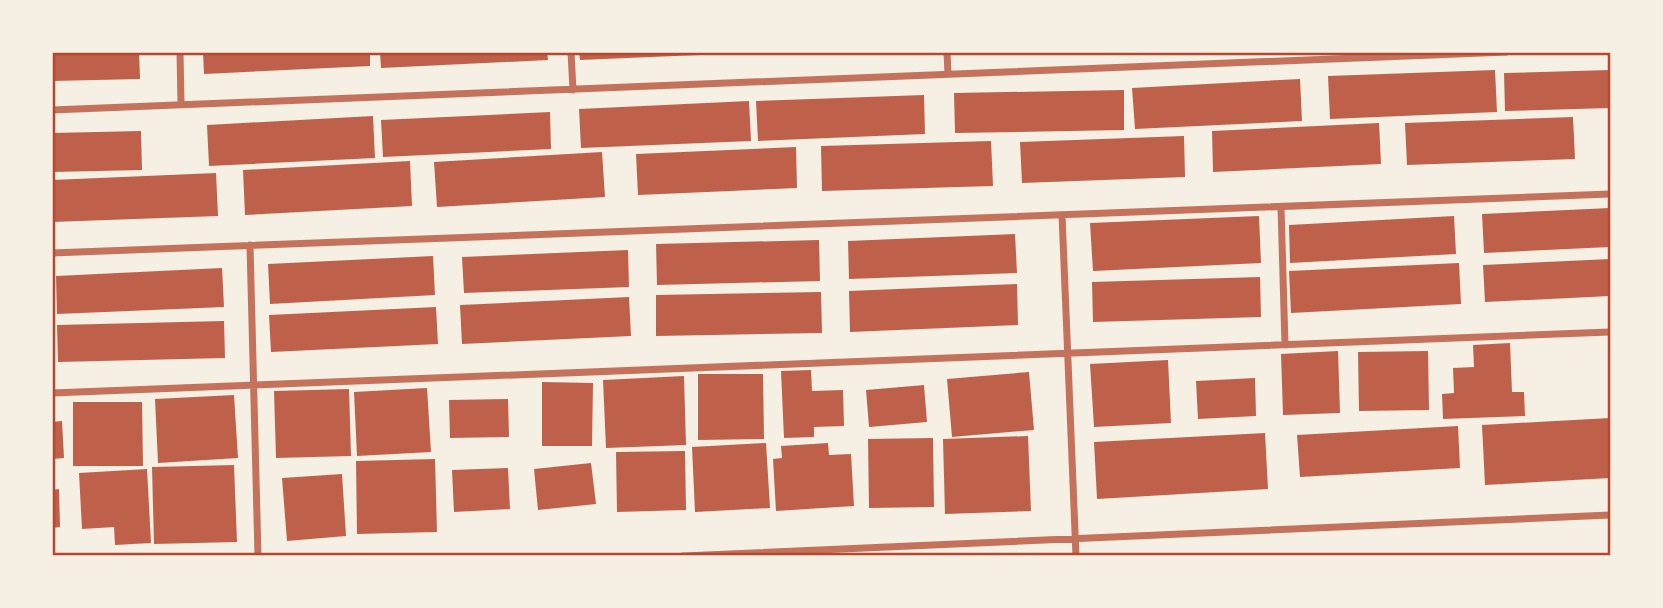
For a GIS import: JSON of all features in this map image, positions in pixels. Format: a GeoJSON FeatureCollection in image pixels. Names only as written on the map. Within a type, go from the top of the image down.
{"type":"FeatureCollection","features":[{"type":"Feature","properties":{"kind":"street"},"geometry":{"type":"LineString","coordinates":[[180,52],[181,103]]}},
{"type":"Feature","properties":{"kind":"street"},"geometry":{"type":"LineString","coordinates":[[571,52],[573,90]]}},
{"type":"Feature","properties":{"kind":"street"},"geometry":{"type":"LineString","coordinates":[[947,52],[948,74]]}},
{"type":"Feature","properties":{"kind":"street"},"geometry":{"type":"LineString","coordinates":[[52,110],[573,90],[1321,56],[1507,52]]}},
{"type":"Feature","properties":{"kind":"street"},"geometry":{"type":"LineString","coordinates":[[52,253],[1611,194]]}},
{"type":"Feature","properties":{"kind":"street"},"geometry":{"type":"LineString","coordinates":[[1281,207],[1285,345]]}},
{"type":"Feature","properties":{"kind":"street"},"geometry":{"type":"LineString","coordinates":[[1062,215],[1076,555]]}},
{"type":"Feature","properties":{"kind":"street"},"geometry":{"type":"LineString","coordinates":[[250,245],[258,555]]}},
{"type":"Feature","properties":{"kind":"street"},"geometry":{"type":"LineString","coordinates":[[52,393],[1611,332]]}},
{"type":"Feature","properties":{"kind":"street"},"geometry":{"type":"LineString","coordinates":[[683,555],[1611,515]]}},
{"type":"Feature","properties":{"kind":"building"},"geometry":{"type":"Polygon","coordinates":[[[52,52],[139,52],[140,79],[52,81],[52,52]]]}},
{"type":"Feature","properties":{"kind":"building"},"geometry":{"type":"Polygon","coordinates":[[[203,52],[370,52],[370,66],[204,74],[203,52]]]}},
{"type":"Feature","properties":{"kind":"building"},"geometry":{"type":"Polygon","coordinates":[[[380,52],[547,52],[548,60],[381,68],[380,52]]]}},
{"type":"Feature","properties":{"kind":"building"},"geometry":{"type":"Polygon","coordinates":[[[579,52],[699,52],[699,55],[580,60],[579,52]]]}},
{"type":"Feature","properties":{"kind":"building"},"geometry":{"type":"Polygon","coordinates":[[[1495,70],[1497,112],[1330,119],[1328,76],[1495,70]]]}},
{"type":"Feature","properties":{"kind":"building"},"geometry":{"type":"Polygon","coordinates":[[[1610,70],[1610,108],[1505,111],[1504,73],[1610,70]]]}},
{"type":"Feature","properties":{"kind":"building"},"geometry":{"type":"Polygon","coordinates":[[[1300,79],[1302,121],[1135,129],[1132,88],[1300,79]]]}},
{"type":"Feature","properties":{"kind":"building"},"geometry":{"type":"Polygon","coordinates":[[[1124,90],[1124,130],[955,133],[954,93],[1124,90]]]}},
{"type":"Feature","properties":{"kind":"building"},"geometry":{"type":"Polygon","coordinates":[[[924,95],[925,134],[758,141],[756,101],[924,95]]]}},
{"type":"Feature","properties":{"kind":"building"},"geometry":{"type":"Polygon","coordinates":[[[749,101],[751,141],[581,148],[579,109],[749,101]]]}},
{"type":"Feature","properties":{"kind":"building"},"geometry":{"type":"Polygon","coordinates":[[[550,112],[551,149],[383,157],[381,120],[550,112]]]}},
{"type":"Feature","properties":{"kind":"building"},"geometry":{"type":"Polygon","coordinates":[[[373,116],[375,158],[209,166],[207,125],[373,116]]]}},
{"type":"Feature","properties":{"kind":"building"},"geometry":{"type":"Polygon","coordinates":[[[1573,117],[1575,159],[1407,165],[1405,123],[1573,117]]]}},
{"type":"Feature","properties":{"kind":"building"},"geometry":{"type":"Polygon","coordinates":[[[1379,123],[1381,164],[1213,172],[1212,131],[1379,123]]]}},
{"type":"Feature","properties":{"kind":"building"},"geometry":{"type":"Polygon","coordinates":[[[141,131],[142,170],[52,172],[52,133],[141,131]]]}},
{"type":"Feature","properties":{"kind":"building"},"geometry":{"type":"Polygon","coordinates":[[[1184,136],[1185,177],[1022,183],[1020,142],[1184,136]]]}},
{"type":"Feature","properties":{"kind":"building"},"geometry":{"type":"Polygon","coordinates":[[[991,141],[993,186],[822,191],[821,146],[991,141]]]}},
{"type":"Feature","properties":{"kind":"building"},"geometry":{"type":"Polygon","coordinates":[[[796,147],[797,188],[638,195],[636,154],[796,147]]]}},
{"type":"Feature","properties":{"kind":"building"},"geometry":{"type":"Polygon","coordinates":[[[602,152],[605,197],[437,207],[434,162],[602,152]]]}},
{"type":"Feature","properties":{"kind":"building"},"geometry":{"type":"Polygon","coordinates":[[[410,161],[412,206],[245,215],[243,170],[410,161]]]}},
{"type":"Feature","properties":{"kind":"building"},"geometry":{"type":"Polygon","coordinates":[[[216,173],[218,216],[52,222],[52,180],[216,173]]]}},
{"type":"Feature","properties":{"kind":"building"},"geometry":{"type":"Polygon","coordinates":[[[1610,208],[1610,247],[1484,253],[1482,214],[1610,208]]]}},
{"type":"Feature","properties":{"kind":"building"},"geometry":{"type":"Polygon","coordinates":[[[1259,216],[1261,263],[1093,271],[1090,223],[1259,216]]]}},
{"type":"Feature","properties":{"kind":"building"},"geometry":{"type":"Polygon","coordinates":[[[1454,216],[1456,254],[1290,263],[1289,225],[1454,216]]]}},
{"type":"Feature","properties":{"kind":"building"},"geometry":{"type":"Polygon","coordinates":[[[1015,234],[1017,273],[849,279],[848,241],[1015,234]]]}},
{"type":"Feature","properties":{"kind":"building"},"geometry":{"type":"Polygon","coordinates":[[[819,240],[820,281],[657,285],[656,244],[819,240]]]}},
{"type":"Feature","properties":{"kind":"building"},"geometry":{"type":"Polygon","coordinates":[[[628,250],[629,287],[464,293],[462,257],[628,250]]]}},
{"type":"Feature","properties":{"kind":"building"},"geometry":{"type":"Polygon","coordinates":[[[433,256],[435,295],[270,304],[268,264],[433,256]]]}},
{"type":"Feature","properties":{"kind":"building"},"geometry":{"type":"Polygon","coordinates":[[[1610,259],[1610,296],[1485,302],[1483,265],[1610,259]]]}},
{"type":"Feature","properties":{"kind":"building"},"geometry":{"type":"Polygon","coordinates":[[[1459,263],[1461,304],[1291,313],[1289,271],[1459,263]]]}},
{"type":"Feature","properties":{"kind":"building"},"geometry":{"type":"Polygon","coordinates":[[[222,268],[224,307],[57,314],[56,276],[222,268]]]}},
{"type":"Feature","properties":{"kind":"building"},"geometry":{"type":"Polygon","coordinates":[[[1260,277],[1261,317],[1093,322],[1092,282],[1260,277]]]}},
{"type":"Feature","properties":{"kind":"building"},"geometry":{"type":"Polygon","coordinates":[[[1017,284],[1018,325],[850,332],[849,291],[1017,284]]]}},
{"type":"Feature","properties":{"kind":"building"},"geometry":{"type":"Polygon","coordinates":[[[821,292],[822,333],[656,336],[656,295],[821,292]]]}},
{"type":"Feature","properties":{"kind":"building"},"geometry":{"type":"Polygon","coordinates":[[[629,297],[631,336],[462,344],[460,305],[629,297]]]}},
{"type":"Feature","properties":{"kind":"building"},"geometry":{"type":"Polygon","coordinates":[[[436,307],[438,344],[271,352],[269,315],[436,307]]]}},
{"type":"Feature","properties":{"kind":"building"},"geometry":{"type":"Polygon","coordinates":[[[224,321],[225,358],[58,362],[57,325],[224,321]]]}},
{"type":"Feature","properties":{"kind":"building"},"geometry":{"type":"Polygon","coordinates":[[[1510,343],[1512,392],[1524,392],[1525,416],[1443,419],[1442,394],[1454,393],[1453,368],[1474,367],[1473,345],[1510,343]]]}},
{"type":"Feature","properties":{"kind":"building"},"geometry":{"type":"Polygon","coordinates":[[[1338,351],[1340,413],[1283,415],[1281,354],[1338,351]]]}},
{"type":"Feature","properties":{"kind":"building"},"geometry":{"type":"Polygon","coordinates":[[[1428,351],[1429,410],[1359,411],[1358,352],[1428,351]]]}},
{"type":"Feature","properties":{"kind":"building"},"geometry":{"type":"Polygon","coordinates":[[[1168,360],[1171,423],[1094,427],[1090,364],[1168,360]]]}},
{"type":"Feature","properties":{"kind":"building"},"geometry":{"type":"Polygon","coordinates":[[[811,370],[812,391],[843,390],[844,426],[814,427],[814,437],[784,438],[781,371],[811,370]]]}},
{"type":"Feature","properties":{"kind":"building"},"geometry":{"type":"Polygon","coordinates":[[[1029,372],[1034,430],[952,437],[947,379],[1029,372]]]}},
{"type":"Feature","properties":{"kind":"building"},"geometry":{"type":"Polygon","coordinates":[[[698,374],[763,374],[764,439],[698,440],[698,374]]]}},
{"type":"Feature","properties":{"kind":"building"},"geometry":{"type":"Polygon","coordinates":[[[684,376],[686,445],[606,448],[603,380],[684,376]]]}},
{"type":"Feature","properties":{"kind":"building"},"geometry":{"type":"Polygon","coordinates":[[[1255,378],[1256,416],[1198,419],[1196,381],[1255,378]]]}},
{"type":"Feature","properties":{"kind":"building"},"geometry":{"type":"Polygon","coordinates":[[[542,382],[593,383],[592,446],[542,446],[542,382]]]}},
{"type":"Feature","properties":{"kind":"building"},"geometry":{"type":"Polygon","coordinates":[[[924,385],[927,422],[869,427],[866,390],[924,385]]]}},
{"type":"Feature","properties":{"kind":"building"},"geometry":{"type":"Polygon","coordinates":[[[427,388],[431,452],[357,456],[354,392],[427,388]]]}},
{"type":"Feature","properties":{"kind":"building"},"geometry":{"type":"Polygon","coordinates":[[[349,389],[351,456],[276,458],[274,391],[349,389]]]}},
{"type":"Feature","properties":{"kind":"building"},"geometry":{"type":"Polygon","coordinates":[[[234,395],[238,458],[158,463],[155,399],[234,395]]]}},
{"type":"Feature","properties":{"kind":"building"},"geometry":{"type":"Polygon","coordinates":[[[508,399],[509,437],[450,438],[449,400],[508,399]]]}},
{"type":"Feature","properties":{"kind":"building"},"geometry":{"type":"Polygon","coordinates":[[[73,402],[142,402],[143,466],[73,466],[73,402]]]}},
{"type":"Feature","properties":{"kind":"building"},"geometry":{"type":"Polygon","coordinates":[[[1610,418],[1610,478],[1485,485],[1482,425],[1610,418]]]}},
{"type":"Feature","properties":{"kind":"building"},"geometry":{"type":"Polygon","coordinates":[[[62,421],[64,458],[52,459],[52,422],[62,421]]]}},
{"type":"Feature","properties":{"kind":"building"},"geometry":{"type":"Polygon","coordinates":[[[1458,426],[1460,468],[1300,477],[1297,435],[1458,426]]]}},
{"type":"Feature","properties":{"kind":"building"},"geometry":{"type":"Polygon","coordinates":[[[1265,433],[1268,489],[1097,499],[1094,442],[1265,433]]]}},
{"type":"Feature","properties":{"kind":"building"},"geometry":{"type":"Polygon","coordinates":[[[1028,436],[1031,511],[945,514],[943,439],[1028,436]]]}},
{"type":"Feature","properties":{"kind":"building"},"geometry":{"type":"Polygon","coordinates":[[[933,438],[934,507],[869,508],[868,439],[933,438]]]}},
{"type":"Feature","properties":{"kind":"building"},"geometry":{"type":"Polygon","coordinates":[[[766,443],[770,508],[695,512],[692,447],[766,443]]]}},
{"type":"Feature","properties":{"kind":"building"},"geometry":{"type":"Polygon","coordinates":[[[828,443],[829,455],[851,454],[854,506],[776,511],[773,459],[782,458],[781,446],[828,443]]]}},
{"type":"Feature","properties":{"kind":"building"},"geometry":{"type":"Polygon","coordinates":[[[685,451],[686,510],[617,512],[616,452],[685,451]]]}},
{"type":"Feature","properties":{"kind":"building"},"geometry":{"type":"Polygon","coordinates":[[[435,459],[437,532],[357,534],[356,461],[435,459]]]}},
{"type":"Feature","properties":{"kind":"building"},"geometry":{"type":"Polygon","coordinates":[[[591,463],[596,504],[538,510],[534,469],[591,463]]]}},
{"type":"Feature","properties":{"kind":"building"},"geometry":{"type":"Polygon","coordinates":[[[234,465],[237,542],[154,544],[152,467],[234,465]]]}},
{"type":"Feature","properties":{"kind":"building"},"geometry":{"type":"Polygon","coordinates":[[[508,468],[510,509],[454,512],[452,470],[508,468]]]}},
{"type":"Feature","properties":{"kind":"building"},"geometry":{"type":"Polygon","coordinates":[[[147,469],[151,543],[115,545],[114,527],[82,529],[79,473],[147,469]]]}},
{"type":"Feature","properties":{"kind":"building"},"geometry":{"type":"Polygon","coordinates":[[[342,474],[346,536],[287,541],[282,478],[342,474]]]}},
{"type":"Feature","properties":{"kind":"building"},"geometry":{"type":"Polygon","coordinates":[[[59,489],[60,527],[52,528],[52,490],[59,489]]]}}]}
